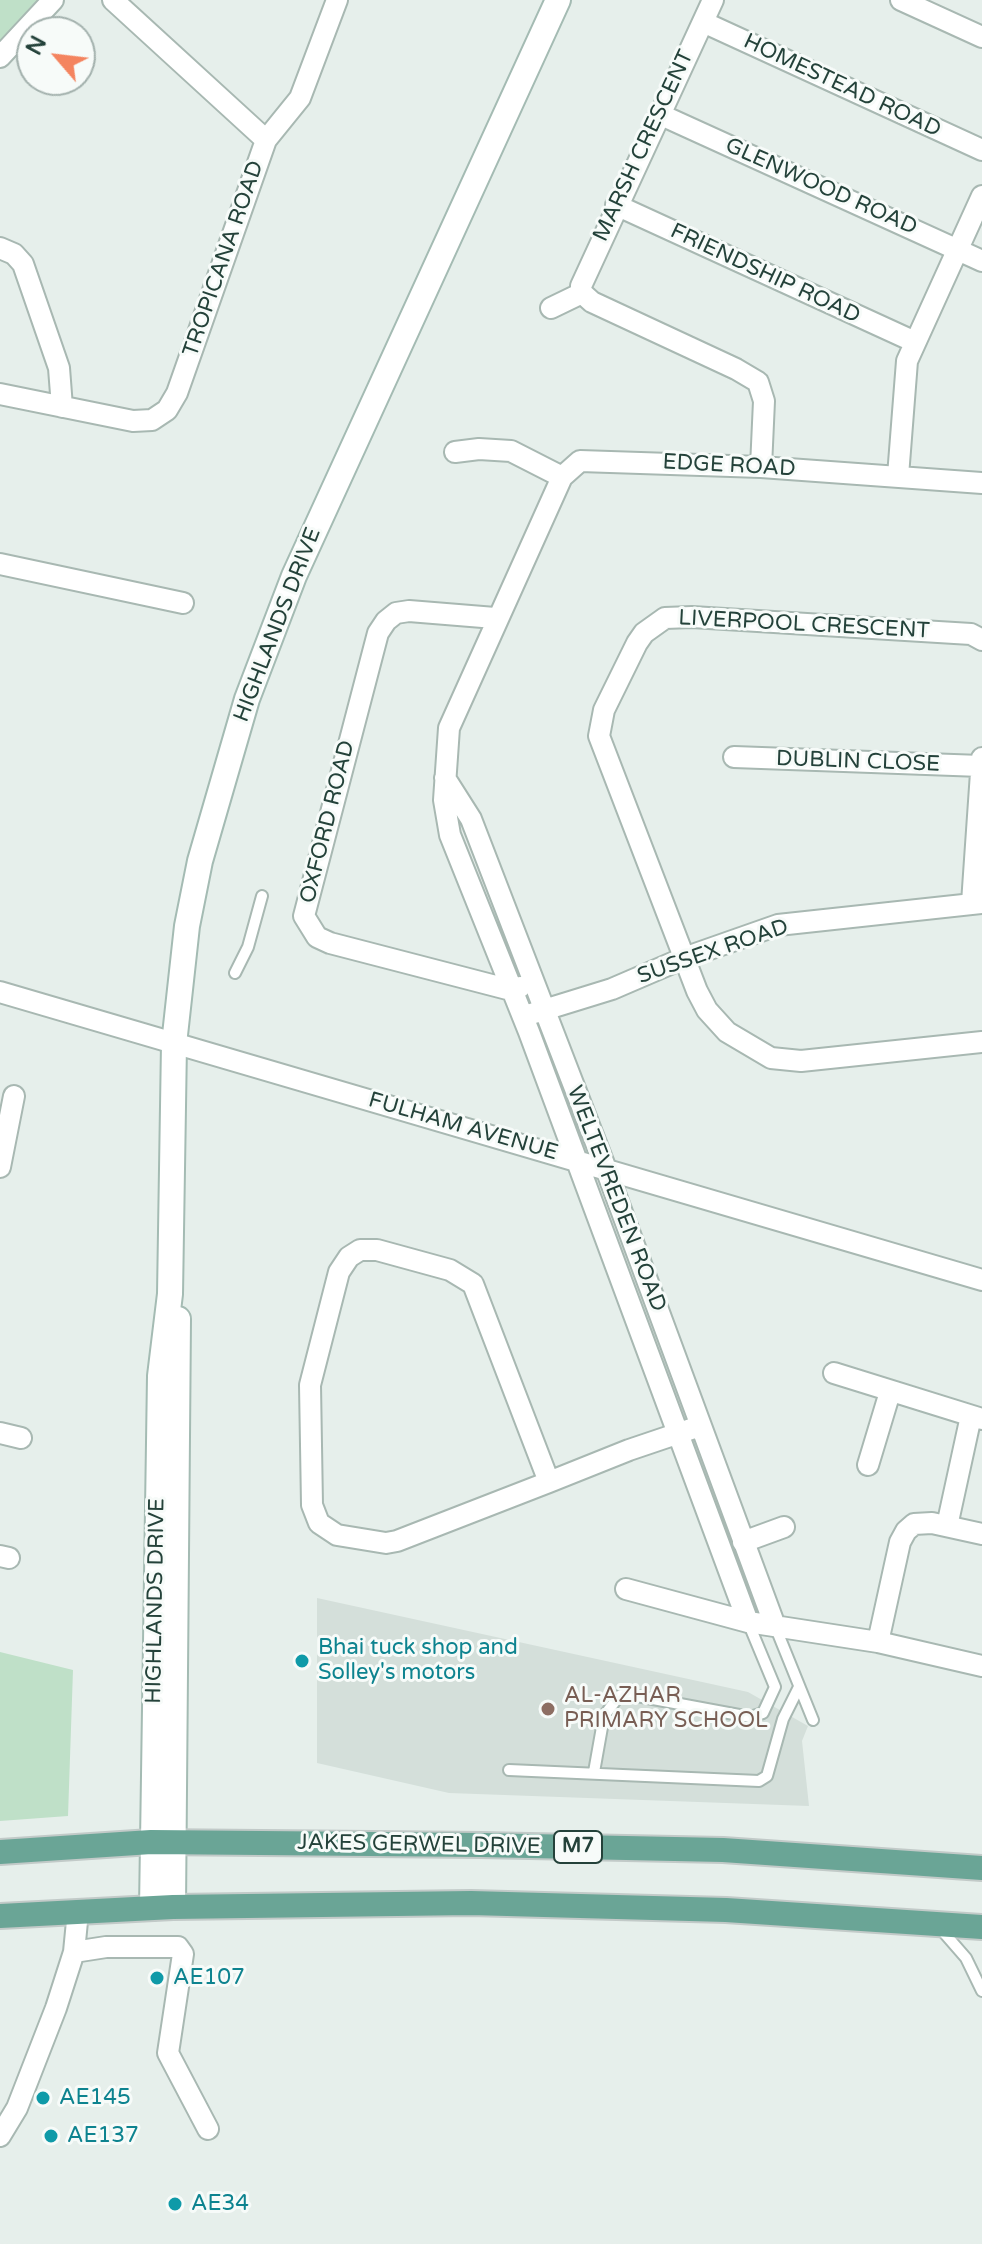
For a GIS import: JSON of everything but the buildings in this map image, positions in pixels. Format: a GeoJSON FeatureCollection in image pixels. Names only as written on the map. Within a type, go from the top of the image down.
{"type":"FeatureCollection","features":[{"type":"Feature","properties":{"kind":"main road","name":"HIGHLANDS DRIVE"},"geometry":{"type":"LineString","coordinates":[[162,1907],[166,1591],[179,1324],[170,1294],[174,1044],[187,926],[200,861],[223,773],[268,640],[367,412],[558,0]]}},
{"type":"Feature","properties":{"kind":"main road","name":"JAKES GERWEL DRIVE"},"geometry":{"type":"LineString","coordinates":[[0,1852],[162,1842],[723,1850],[982,1868]]}},
{"type":"Feature","properties":{"kind":"main road"},"geometry":{"type":"LineString","coordinates":[[0,1916],[162,1907],[471,1903],[726,1910],[982,1927]]}},
{"type":"Feature","properties":{"kind":"street"},"geometry":{"type":"LineString","coordinates":[[0,57],[53,0]]}},
{"type":"Feature","properties":{"kind":"street","name":"TROPICANA ROAD"},"geometry":{"type":"LineString","coordinates":[[0,394],[133,421],[152,420],[167,410],[177,393],[266,140],[113,0]]}},
{"type":"Feature","properties":{"kind":"street"},"geometry":{"type":"LineString","coordinates":[[266,140],[307,85],[337,0]]}},
{"type":"Feature","properties":{"kind":"street","name":"MARSH CRESCENT"},"geometry":{"type":"LineString","coordinates":[[582,293],[582,277],[713,0]]}},
{"type":"Feature","properties":{"kind":"street"},"geometry":{"type":"LineString","coordinates":[[901,0],[982,37]]}},
{"type":"Feature","properties":{"kind":"street","name":"HOMESTEAD ROAD"},"geometry":{"type":"LineString","coordinates":[[703,22],[982,150]]}},
{"type":"Feature","properties":{"kind":"street","name":"GLENWOOD ROAD"},"geometry":{"type":"LineString","coordinates":[[659,114],[982,261]]}},
{"type":"Feature","properties":{"kind":"street"},"geometry":{"type":"LineString","coordinates":[[898,476],[903,383],[915,342],[982,196]]}},
{"type":"Feature","properties":{"kind":"street","name":"FRIENDSHIP ROAD"},"geometry":{"type":"LineString","coordinates":[[616,205],[915,342]]}},
{"type":"Feature","properties":{"kind":"street"},"geometry":{"type":"LineString","coordinates":[[0,248],[14,254],[23,264],[59,368],[62,407]]}},
{"type":"Feature","properties":{"kind":"street"},"geometry":{"type":"LineString","coordinates":[[551,308],[582,293],[592,302],[758,382],[764,401],[761,467]]}},
{"type":"Feature","properties":{"kind":"street"},"geometry":{"type":"LineString","coordinates":[[455,452],[479,449],[511,451],[562,477]]}},
{"type":"Feature","properties":{"kind":"street","name":"EDGE ROAD"},"geometry":{"type":"LineString","coordinates":[[562,477],[580,461],[595,459],[982,483]]}},
{"type":"Feature","properties":{"kind":"street","name":"WELTEVREDEN ROAD"},"geometry":{"type":"LineString","coordinates":[[562,477],[495,618],[449,728],[444,800],[450,835],[522,1017],[748,1622]]}},
{"type":"Feature","properties":{"kind":"street"},"geometry":{"type":"LineString","coordinates":[[0,564],[183,603]]}},
{"type":"Feature","properties":{"kind":"street","name":"OXFORD ROAD"},"geometry":{"type":"LineString","coordinates":[[495,618],[409,611],[396,613],[386,621],[376,642],[304,916],[317,937],[330,943],[511,990]]}},
{"type":"Feature","properties":{"kind":"street","name":"LIVERPOOL CRESCENT"},"geometry":{"type":"LineString","coordinates":[[982,640],[971,634],[676,616],[665,618],[644,633],[604,710],[599,736],[684,958],[702,1001],[716,1023],[771,1058],[801,1061],[982,1042]]}},
{"type":"Feature","properties":{"kind":"street","name":"DUBLIN CLOSE"},"geometry":{"type":"LineString","coordinates":[[734,757],[981,766]]}},
{"type":"Feature","properties":{"kind":"street"},"geometry":{"type":"LineString","coordinates":[[977,903],[982,758]]}},
{"type":"Feature","properties":{"kind":"street","name":"WELTEVREDEN ROAD"},"geometry":{"type":"LineString","coordinates":[[445,778],[471,819],[606,1169],[775,1626]]}},
{"type":"Feature","properties":{"kind":"street","name":"SUSSEX ROAD"},"geometry":{"type":"LineString","coordinates":[[522,1017],[612,989],[684,958],[778,925],[977,903]]}},
{"type":"Feature","properties":{"kind":"street"},"geometry":{"type":"LineString","coordinates":[[511,990],[533,982]]}},
{"type":"Feature","properties":{"kind":"street","name":"FULHAM AVENUE"},"geometry":{"type":"LineString","coordinates":[[0,992],[982,1280]]}},
{"type":"Feature","properties":{"kind":"street"},"geometry":{"type":"LineString","coordinates":[[1,1158],[14,1096]]}},
{"type":"Feature","properties":{"kind":"street"},"geometry":{"type":"LineString","coordinates":[[549,1482],[473,1284],[450,1270],[377,1250],[360,1250],[349,1257],[339,1272],[311,1371],[312,1505],[319,1523],[337,1535],[386,1543],[549,1482],[678,1431],[700,1426]]}},
{"type":"Feature","properties":{"kind":"street"},"geometry":{"type":"LineString","coordinates":[[834,1373],[977,1417],[947,1526]]}},
{"type":"Feature","properties":{"kind":"street"},"geometry":{"type":"LineString","coordinates":[[868,1465],[890,1392]]}},
{"type":"Feature","properties":{"kind":"street"},"geometry":{"type":"LineString","coordinates":[[0,1433],[21,1438]]}},
{"type":"Feature","properties":{"kind":"street"},"geometry":{"type":"LineString","coordinates":[[878,1642],[902,1536],[914,1524],[947,1526],[982,1534]]}},
{"type":"Feature","properties":{"kind":"street"},"geometry":{"type":"LineString","coordinates":[[743,1542],[784,1527]]}},
{"type":"Feature","properties":{"kind":"street"},"geometry":{"type":"LineString","coordinates":[[626,1589],[748,1622],[878,1642],[982,1666]]}},
{"type":"Feature","properties":{"kind":"street"},"geometry":{"type":"LineString","coordinates":[[0,2136],[31,2074],[74,1952],[78,1911]]}},
{"type":"Feature","properties":{"kind":"street"},"geometry":{"type":"LineString","coordinates":[[74,1952],[106,1947],[178,1947],[183,1954],[168,2053],[208,2129]]}},
{"type":"Feature","properties":{"kind":"lane"},"geometry":{"type":"LineString","coordinates":[[235,973],[248,947],[262,896]]}},
{"type":"Feature","properties":{"kind":"lane"},"geometry":{"type":"LineString","coordinates":[[594,1772],[604,1716],[619,1696],[626,1694],[750,1717],[763,1713],[775,1687],[748,1622]]}},
{"type":"Feature","properties":{"kind":"lane"},"geometry":{"type":"LineString","coordinates":[[775,1626],[813,1720]]}},
{"type":"Feature","properties":{"kind":"lane"},"geometry":{"type":"LineString","coordinates":[[509,1770],[762,1780],[768,1773],[783,1719],[799,1687]]}},
{"type":"Feature","properties":{"kind":"lane"},"geometry":{"type":"LineString","coordinates":[[936,1923],[966,1958],[982,1991]]}},
{"type":"Feature","properties":{"kind":"shaded area","name":"AL-AZHAR PRIMARY SCHOOL"},"geometry":{"type":"Polygon","coordinates":[[[317,1598],[748,1692],[808,1726],[802,1741],[809,1806],[449,1793],[317,1763],[317,1598]]]}},
{"type":"Feature","properties":{"kind":"green space"},"geometry":{"type":"Polygon","coordinates":[[[0,0],[40,0],[25,16],[16,16],[16,25],[0,42],[0,0]]]}},
{"type":"Feature","properties":{"kind":"green space"},"geometry":{"type":"Polygon","coordinates":[[[0,1652],[73,1670],[68,1816],[0,1821],[0,1652]]]}},
{"type":"Feature","properties":{"kind":"place","name":"Bhai tuck shop and Solley's motors"},"geometry":{"type":"Point","coordinates":[302,1661]}},
{"type":"Feature","properties":{"kind":"place","name":"AL-AZHAR PRIMARY SCHOOL"},"geometry":{"type":"Point","coordinates":[548,1709]}},
{"type":"Feature","properties":{"kind":"place","name":"AE107"},"geometry":{"type":"Point","coordinates":[157,1978]}},
{"type":"Feature","properties":{"kind":"place","name":"AE145"},"geometry":{"type":"Point","coordinates":[43,2098]}},
{"type":"Feature","properties":{"kind":"place","name":"AE137"},"geometry":{"type":"Point","coordinates":[51,2136]}},
{"type":"Feature","properties":{"kind":"place","name":"AE34"},"geometry":{"type":"Point","coordinates":[175,2204]}}]}
